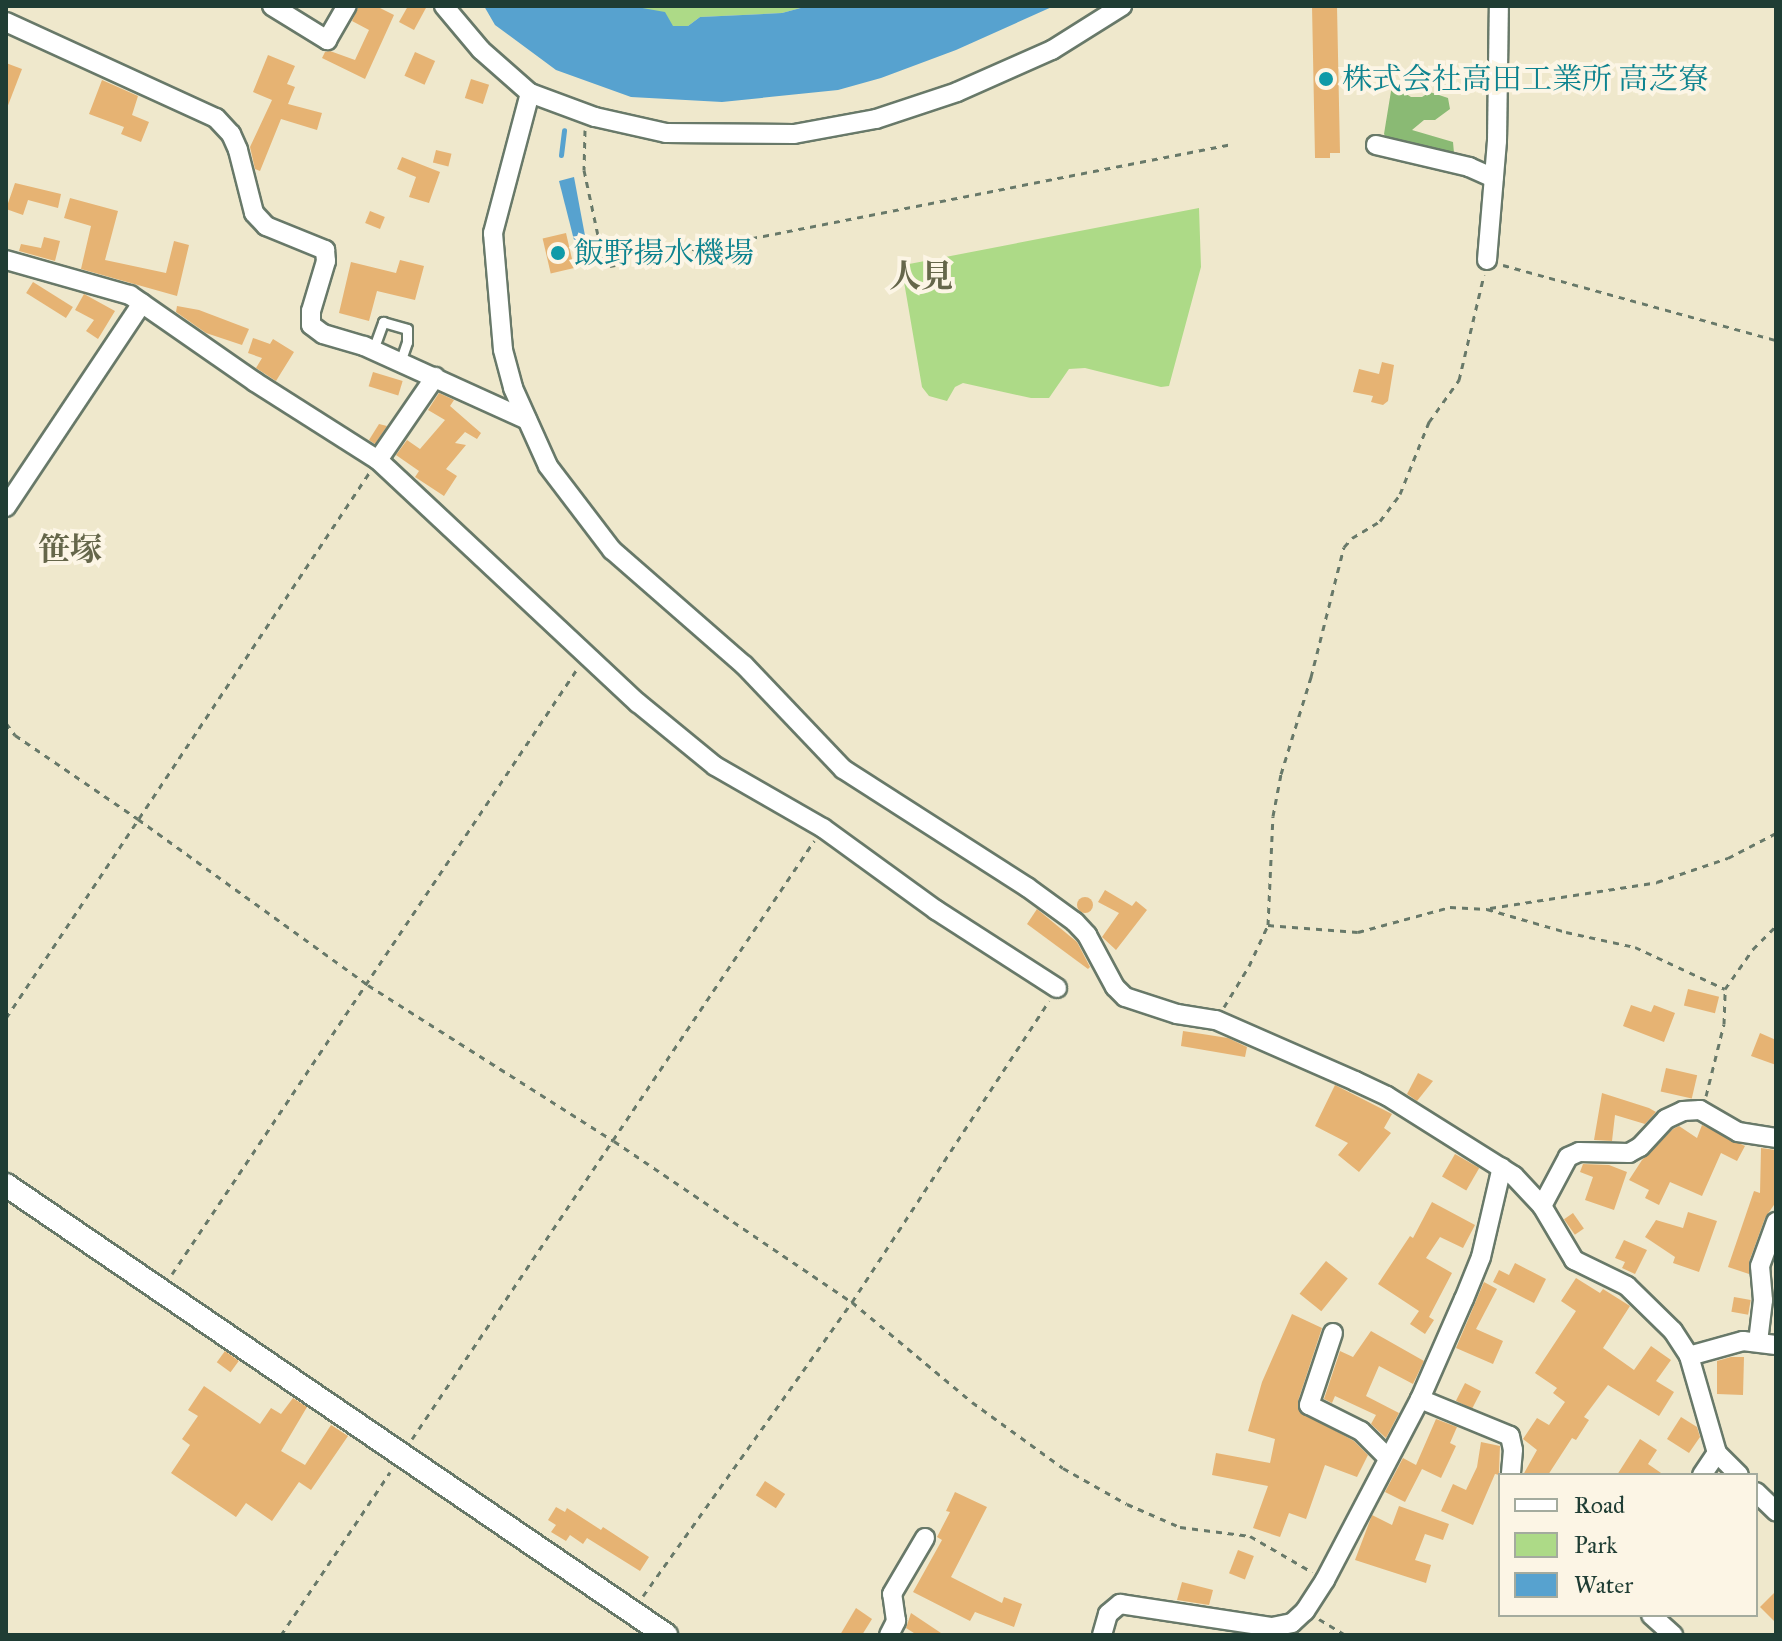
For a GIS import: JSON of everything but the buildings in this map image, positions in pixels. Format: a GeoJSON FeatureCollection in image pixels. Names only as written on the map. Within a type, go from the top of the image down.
{"type":"FeatureCollection","features":[{"type":"Feature","properties":{"kind":"street"},"geometry":{"type":"LineString","coordinates":[[272,6],[327,40],[347,6]]}},
{"type":"Feature","properties":{"kind":"street"},"geometry":{"type":"LineString","coordinates":[[444,6],[481,50],[530,93],[589,115],[666,133],[794,134],[876,119],[957,92],[1052,50],[1122,6]]}},
{"type":"Feature","properties":{"kind":"street"},"geometry":{"type":"LineString","coordinates":[[1487,260],[1494,178],[1499,6]]}},
{"type":"Feature","properties":{"kind":"street"},"geometry":{"type":"LineString","coordinates":[[6,22],[216,118],[231,134],[238,150],[254,213],[266,226],[325,250],[326,261],[311,311],[311,325],[323,334],[373,350],[527,420]]}},
{"type":"Feature","properties":{"kind":"street"},"geometry":{"type":"LineString","coordinates":[[530,93],[493,233],[503,350],[513,388],[548,466],[612,550],[744,665],[843,769],[1027,887],[1075,922],[1087,935],[1125,997],[1177,1014],[1216,1020],[1387,1096],[1514,1176],[1542,1206],[1574,1260],[1627,1286],[1673,1331],[1689,1356],[1717,1453],[1737,1473]]}},
{"type":"Feature","properties":{"kind":"street"},"geometry":{"type":"LineString","coordinates":[[1376,145],[1469,167],[1494,178]]}},
{"type":"Feature","properties":{"kind":"street"},"geometry":{"type":"LineString","coordinates":[[6,260],[130,295],[255,382],[378,460],[586,655],[715,766],[823,828],[936,910],[1057,988]]}},
{"type":"Feature","properties":{"kind":"street"},"geometry":{"type":"LineString","coordinates":[[6,507],[142,303]]}},
{"type":"Feature","properties":{"kind":"street"},"geometry":{"type":"LineString","coordinates":[[378,460],[435,377]]}},
{"type":"Feature","properties":{"kind":"street"},"geometry":{"type":"LineString","coordinates":[[1542,1206],[1568,1157],[1579,1152],[1629,1153],[1640,1147],[1666,1119],[1683,1111],[1700,1110],[1738,1132],[1776,1138]]}},
{"type":"Feature","properties":{"kind":"street"},"geometry":{"type":"LineString","coordinates":[[1102,1635],[1108,1614],[1120,1604],[1272,1627],[1301,1623],[1420,1399],[1481,1257],[1502,1167]]}},
{"type":"Feature","properties":{"kind":"street"},"geometry":{"type":"LineString","coordinates":[[6,1185],[405,1449],[666,1635]]}},
{"type":"Feature","properties":{"kind":"street"},"geometry":{"type":"LineString","coordinates":[[1689,1356],[1724,1345],[1767,1343],[1760,1266],[1776,1222]]}},
{"type":"Feature","properties":{"kind":"street"},"geometry":{"type":"LineString","coordinates":[[1333,1333],[1309,1405],[1361,1431],[1388,1458]]}},
{"type":"Feature","properties":{"kind":"street"},"geometry":{"type":"LineString","coordinates":[[1420,1399],[1510,1436],[1513,1450],[1511,1473]]}},
{"type":"Feature","properties":{"kind":"street"},"geometry":{"type":"LineString","coordinates":[[1703,1473],[1717,1453]]}},
{"type":"Feature","properties":{"kind":"street"},"geometry":{"type":"LineString","coordinates":[[1758,1494],[1776,1511]]}},
{"type":"Feature","properties":{"kind":"street"},"geometry":{"type":"LineString","coordinates":[[889,1635],[896,1621],[892,1594],[925,1538]]}},
{"type":"Feature","properties":{"kind":"street"},"geometry":{"type":"LineString","coordinates":[[1653,1617],[1673,1635]]}},
{"type":"Feature","properties":{"kind":"lane"},"geometry":{"type":"LineString","coordinates":[[373,350],[383,322],[407,329],[407,342],[400,362]]}},
{"type":"Feature","properties":{"kind":"path"},"geometry":{"type":"LineString","coordinates":[[589,115],[581,151],[603,259],[610,266],[1232,144]]}},
{"type":"Feature","properties":{"kind":"path"},"geometry":{"type":"LineString","coordinates":[[1216,1020],[1249,966],[1268,925],[1273,816],[1278,788],[1344,547],[1352,538],[1380,521],[1400,494],[1429,422],[1459,380],[1487,260],[1776,340]]}},
{"type":"Feature","properties":{"kind":"path"},"geometry":{"type":"LineString","coordinates":[[6,1018],[378,460]]}},
{"type":"Feature","properties":{"kind":"path"},"geometry":{"type":"LineString","coordinates":[[161,1290],[586,655]]}},
{"type":"Feature","properties":{"kind":"path"},"geometry":{"type":"LineString","coordinates":[[6,723],[15,735],[138,819],[368,985],[614,1141],[852,1302],[972,1402],[1063,1468],[1127,1504],[1180,1527],[1250,1536],[1325,1580]]}},
{"type":"Feature","properties":{"kind":"path"},"geometry":{"type":"LineString","coordinates":[[6,736],[15,735]]}},
{"type":"Feature","properties":{"kind":"path"},"geometry":{"type":"LineString","coordinates":[[281,1635],[823,828]]}},
{"type":"Feature","properties":{"kind":"path"},"geometry":{"type":"LineString","coordinates":[[1268,925],[1358,932],[1450,907],[1487,909],[1657,882],[1728,858],[1776,833]]}},
{"type":"Feature","properties":{"kind":"path"},"geometry":{"type":"LineString","coordinates":[[1487,909],[1566,932],[1635,947],[1725,989]]}},
{"type":"Feature","properties":{"kind":"path"},"geometry":{"type":"LineString","coordinates":[[1700,1110],[1724,1024],[1725,989],[1753,949],[1776,926]]}},
{"type":"Feature","properties":{"kind":"path"},"geometry":{"type":"LineString","coordinates":[[632,1611],[852,1302],[1057,988]]}},
{"type":"Feature","properties":{"kind":"path"},"geometry":{"type":"LineString","coordinates":[[1301,1623],[1346,1635]]}},
{"type":"Feature","properties":{"kind":"green space"},"geometry":{"type":"Polygon","coordinates":[[[631,6],[808,6],[782,13],[700,17],[688,26],[672,26],[631,6]]]}},
{"type":"Feature","properties":{"kind":"green space"},"geometry":{"type":"Polygon","coordinates":[[[1392,85],[1411,97],[1422,97],[1430,92],[1448,98],[1450,109],[1435,120],[1424,120],[1412,130],[1453,142],[1454,153],[1389,142],[1384,134],[1392,85]]]}},
{"type":"Feature","properties":{"kind":"green space"},"geometry":{"type":"Polygon","coordinates":[[[1199,208],[1201,267],[1169,386],[1161,387],[1085,368],[1069,369],[1049,398],[1031,398],[963,383],[955,387],[947,401],[929,396],[922,387],[902,270],[904,265],[1199,208]]]}},
{"type":"Feature","properties":{"kind":"water"},"geometry":{"type":"Polygon","coordinates":[[[484,6],[631,6],[665,12],[673,26],[688,26],[700,17],[782,13],[808,6],[1054,6],[956,50],[881,78],[838,90],[722,102],[631,97],[556,70],[495,25],[484,6]]]}},
{"type":"Feature","properties":{"kind":"water"},"geometry":{"type":"Polygon","coordinates":[[[574,177],[586,241],[575,244],[559,181],[574,177]]]}},
{"type":"Feature","properties":{"kind":"waterway"},"geometry":{"type":"LineString","coordinates":[[561,155],[564,130]]}},
{"type":"Feature","properties":{"kind":"place","name":"株式会社高田工業所 高芝寮"},"geometry":{"type":"Point","coordinates":[1326,79]}},
{"type":"Feature","properties":{"kind":"place","name":"飯野揚水機場"},"geometry":{"type":"Point","coordinates":[558,253]}},
{"type":"Feature","properties":{"kind":"district","name":"人見"},"geometry":{"type":"Point","coordinates":[921,277]}},
{"type":"Feature","properties":{"kind":"district","name":"笹塚"},"geometry":{"type":"Point","coordinates":[70,550]}}]}
